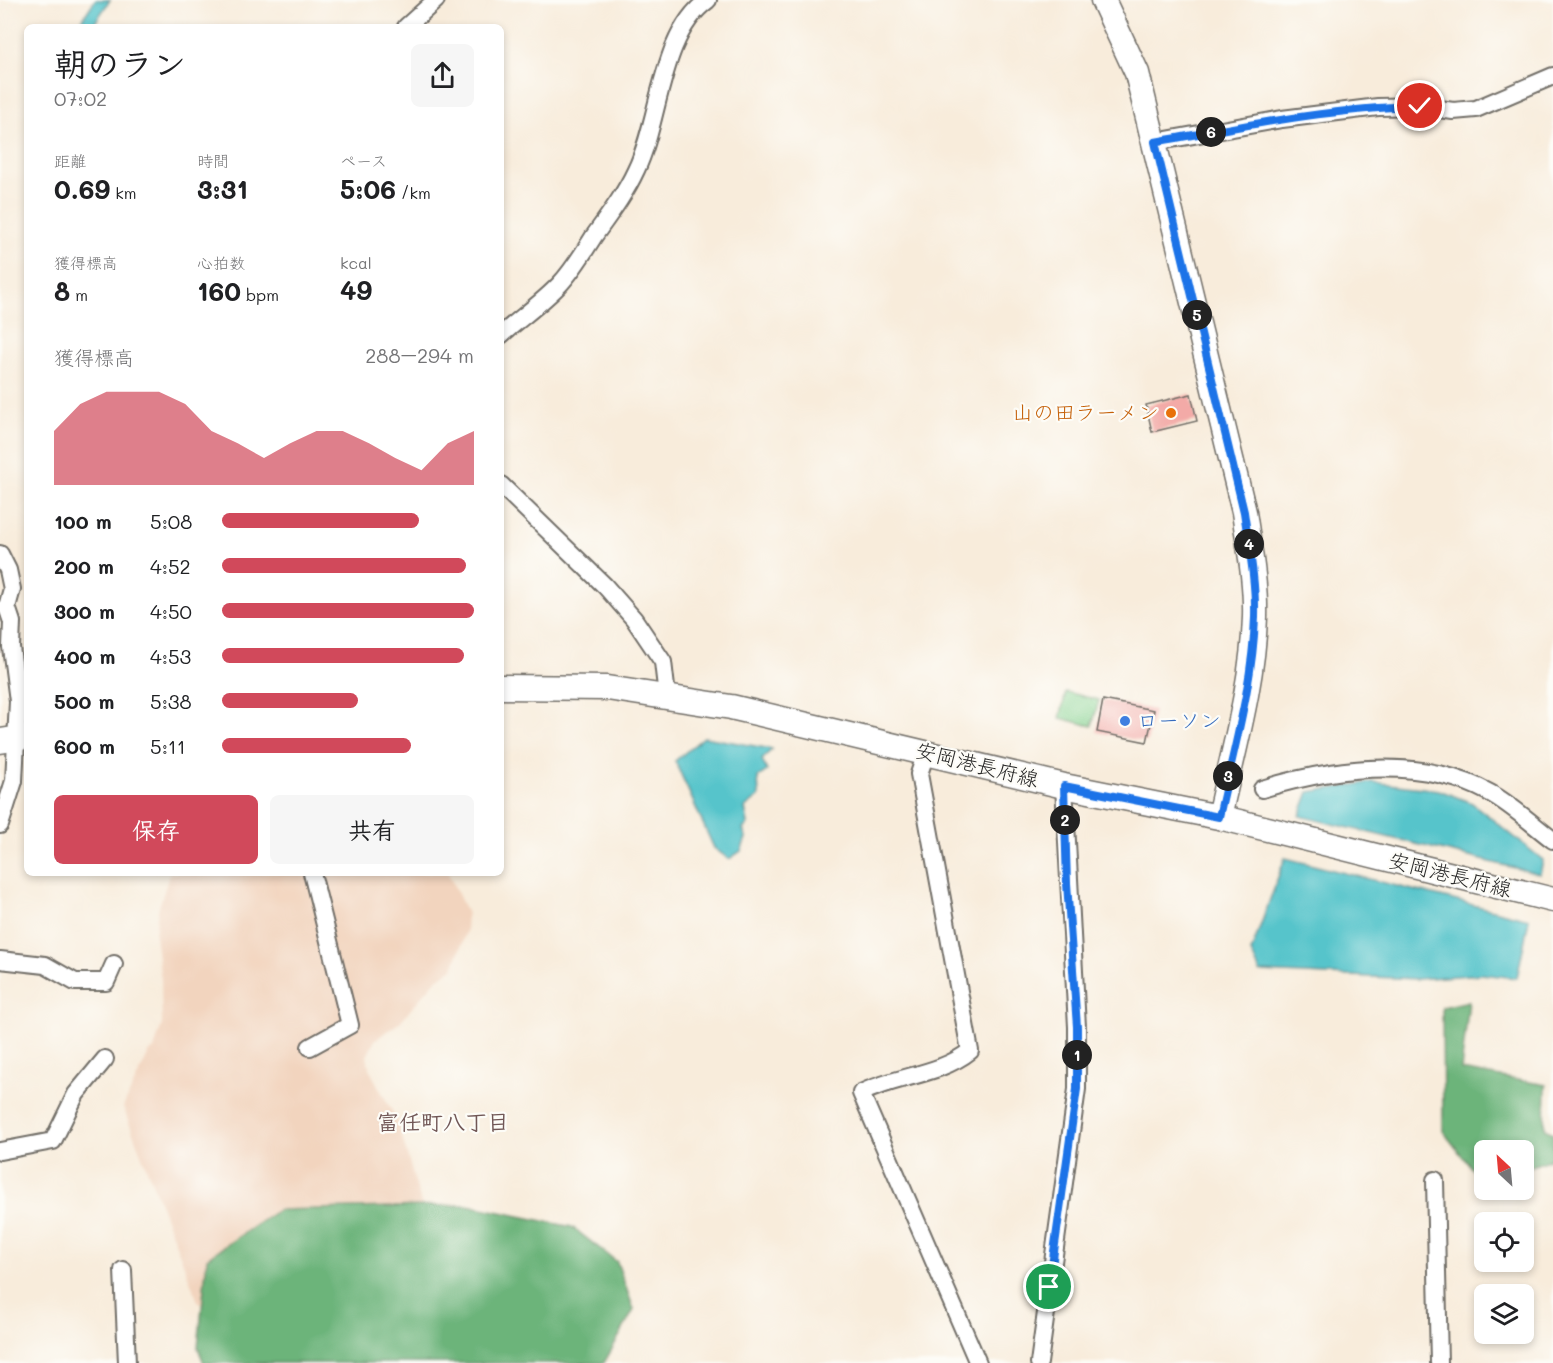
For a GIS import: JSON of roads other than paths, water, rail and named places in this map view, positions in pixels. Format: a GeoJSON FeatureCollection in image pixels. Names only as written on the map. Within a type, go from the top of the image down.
{"type":"FeatureCollection","features":[{"type":"Feature","properties":{"kind":"main road"},"geometry":{"type":"LineString","coordinates":[[1103,0],[1137,73],[1244,512],[1253,574],[1255,619],[1245,694],[1219,817]]}},
{"type":"Feature","properties":{"kind":"main road","name":"安岡港長府線"},"geometry":{"type":"LineString","coordinates":[[504,687],[607,688],[731,707],[1064,786],[1219,817],[1553,900]]}},
{"type":"Feature","properties":{"kind":"street"},"geometry":{"type":"LineString","coordinates":[[409,24],[436,0]]}},
{"type":"Feature","properties":{"kind":"street"},"geometry":{"type":"LineString","coordinates":[[504,332],[560,284],[626,188],[644,151],[669,62],[689,19],[708,0]]}},
{"type":"Feature","properties":{"kind":"street"},"geometry":{"type":"LineString","coordinates":[[1155,142],[1282,119],[1378,107],[1420,106],[1453,111],[1476,109],[1553,76]]}},
{"type":"Feature","properties":{"kind":"street"},"geometry":{"type":"LineString","coordinates":[[504,488],[605,586],[634,619],[663,662],[667,696]]}},
{"type":"Feature","properties":{"kind":"street"},"geometry":{"type":"LineString","coordinates":[[0,554],[8,570],[12,589],[7,607],[12,622],[11,647],[18,701],[14,739],[14,781],[0,825]]}},
{"type":"Feature","properties":{"kind":"street"},"geometry":{"type":"LineString","coordinates":[[926,753],[919,774],[970,1051],[956,1062],[880,1084],[861,1093],[978,1363]]}},
{"type":"Feature","properties":{"kind":"street"},"geometry":{"type":"LineString","coordinates":[[1262,789],[1295,779],[1352,770],[1407,768],[1453,778],[1491,793],[1553,840]]}},
{"type":"Feature","properties":{"kind":"street"},"geometry":{"type":"LineString","coordinates":[[1039,1363],[1077,1089],[1077,1027],[1067,883],[1064,786]]}},
{"type":"Feature","properties":{"kind":"street"},"geometry":{"type":"LineString","coordinates":[[310,1047],[350,1025],[313,876]]}},
{"type":"Feature","properties":{"kind":"street"},"geometry":{"type":"LineString","coordinates":[[0,960],[45,965],[75,982],[106,982],[114,964]]}},
{"type":"Feature","properties":{"kind":"street"},"geometry":{"type":"LineString","coordinates":[[0,1150],[53,1141],[76,1094],[105,1059]]}},
{"type":"Feature","properties":{"kind":"street"},"geometry":{"type":"LineString","coordinates":[[1435,1180],[1439,1363]]}},
{"type":"Feature","properties":{"kind":"street"},"geometry":{"type":"LineString","coordinates":[[123,1270],[127,1363]]}},
{"type":"Feature","properties":{"kind":"water"},"geometry":{"type":"Polygon","coordinates":[[[95,0],[110,0],[94,24],[79,24],[95,0]]]}},
{"type":"Feature","properties":{"kind":"water"},"geometry":{"type":"Polygon","coordinates":[[[704,737],[772,749],[762,760],[767,771],[758,777],[759,797],[745,808],[748,824],[743,829],[746,838],[741,851],[729,859],[714,848],[675,761],[704,737]]]}},
{"type":"Feature","properties":{"kind":"water"},"geometry":{"type":"Polygon","coordinates":[[[1372,782],[1439,790],[1472,803],[1543,860],[1540,874],[1300,816],[1309,792],[1372,782]]]}},
{"type":"Feature","properties":{"kind":"water"},"geometry":{"type":"Polygon","coordinates":[[[1285,858],[1529,919],[1517,978],[1481,974],[1418,979],[1260,972],[1251,952],[1285,858]]]}},
{"type":"Feature","properties":{"kind":"place","name":"山の田ラーメン"},"geometry":{"type":"Point","coordinates":[1171,413]}},
{"type":"Feature","properties":{"kind":"place","name":"ローソン"},"geometry":{"type":"Point","coordinates":[1125,721]}},
{"type":"Feature","properties":{"kind":"district","name":"富任町八丁目"},"geometry":{"type":"Point","coordinates":[443,1122]}}]}
